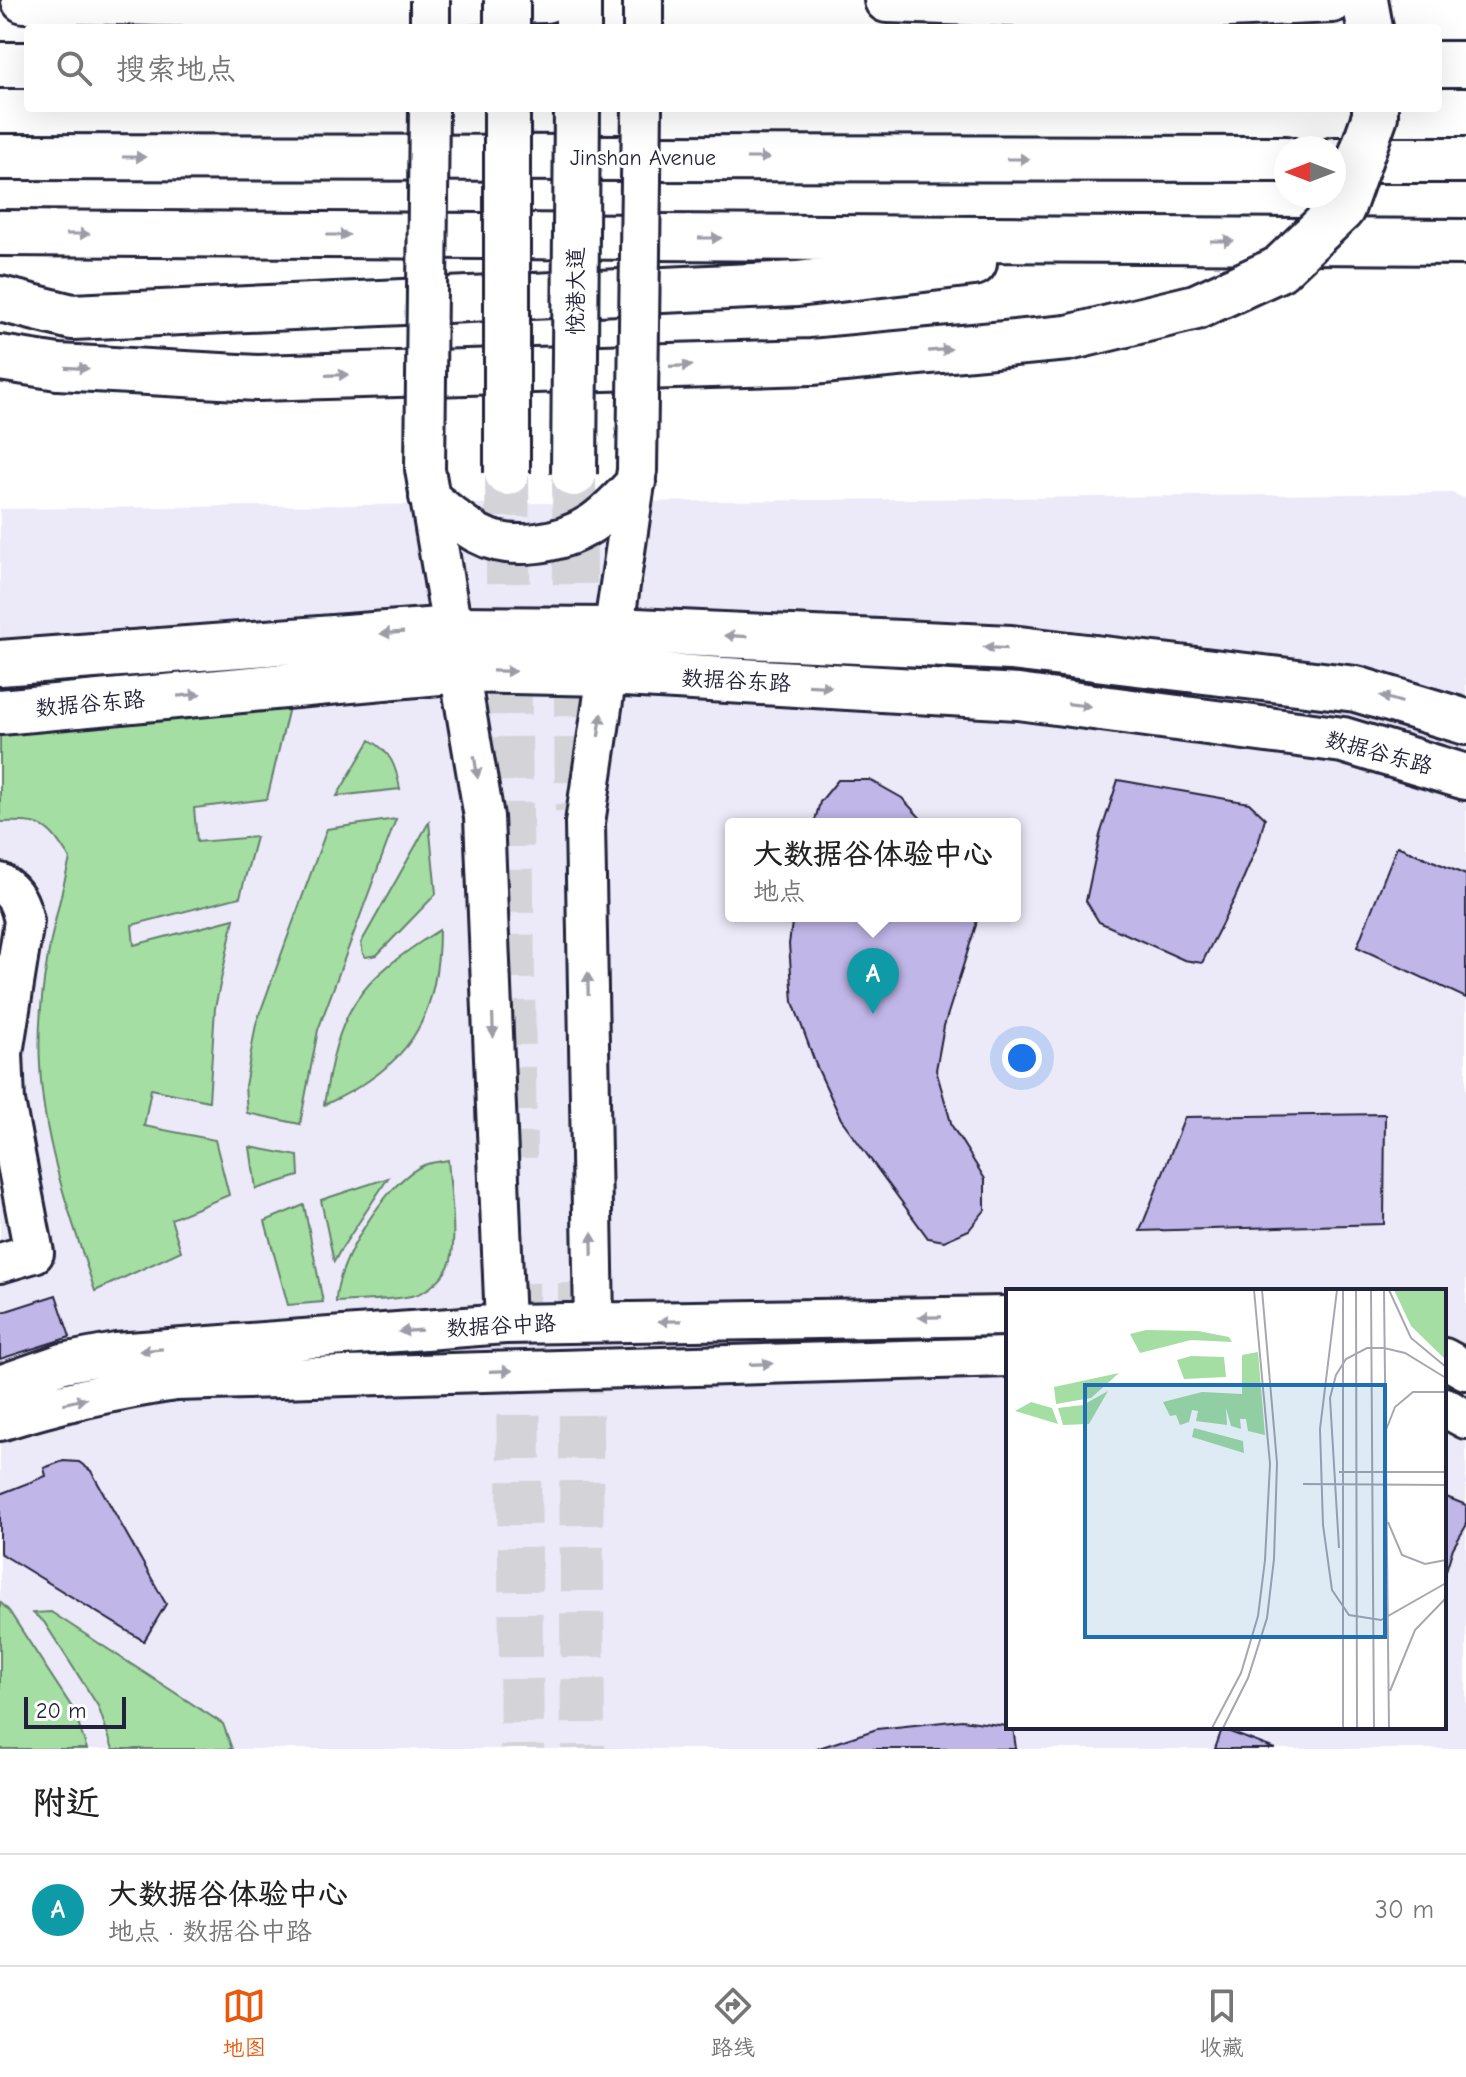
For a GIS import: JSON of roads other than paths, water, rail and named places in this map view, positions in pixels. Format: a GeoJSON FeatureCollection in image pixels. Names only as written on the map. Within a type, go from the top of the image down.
{"type":"FeatureCollection","features":[{"type":"Feature","properties":{"kind":"main road"},"geometry":{"type":"LineString","coordinates":[[24,0],[280,3],[546,0]]}},
{"type":"Feature","properties":{"kind":"main road"},"geometry":{"type":"LineString","coordinates":[[507,0],[507,24]]}},
{"type":"Feature","properties":{"kind":"main road"},"geometry":{"type":"LineString","coordinates":[[578,0],[578,24]]}},
{"type":"Feature","properties":{"kind":"main road"},"geometry":{"type":"LineString","coordinates":[[887,0],[1147,9],[1332,0]]}},
{"type":"Feature","properties":{"kind":"main road"},"geometry":{"type":"LineString","coordinates":[[1365,0],[1369,24]]}},
{"type":"Feature","properties":{"kind":"main road"},"geometry":{"type":"LineString","coordinates":[[1442,64],[1466,64]]}},
{"type":"Feature","properties":{"kind":"main road"},"geometry":{"type":"LineString","coordinates":[[0,65],[24,65]]}},
{"type":"Feature","properties":{"kind":"main road"},"geometry":{"type":"LineString","coordinates":[[507,112],[507,473]]}},
{"type":"Feature","properties":{"kind":"main road","name":"悦港大道"},"geometry":{"type":"LineString","coordinates":[[574,474],[577,112]]}},
{"type":"Feature","properties":{"kind":"main road"},"geometry":{"type":"LineString","coordinates":[[0,358],[58,367],[257,378],[812,362],[1068,338],[1196,307],[1279,269],[1342,209],[1375,112]]}},
{"type":"Feature","properties":{"kind":"main road","name":"Jinshan Avenue"},"geometry":{"type":"LineString","coordinates":[[0,157],[1274,159]]}},
{"type":"Feature","properties":{"kind":"main road"},"geometry":{"type":"LineString","coordinates":[[1346,160],[1466,160]]}},
{"type":"Feature","properties":{"kind":"main road"},"geometry":{"type":"LineString","coordinates":[[0,233],[1466,242]]}},
{"type":"Feature","properties":{"kind":"main road"},"geometry":{"type":"LineString","coordinates":[[0,299],[72,317],[797,284],[1159,240]]}},
{"type":"Feature","properties":{"kind":"main road","name":"数据谷东路"},"geometry":{"type":"LineString","coordinates":[[0,712],[614,630],[1011,648],[1356,689],[1466,722]]}},
{"type":"Feature","properties":{"kind":"main road","name":"数据谷东路"},"geometry":{"type":"LineString","coordinates":[[0,663],[457,649],[607,673],[1018,697],[1343,740],[1466,777]]}},
{"type":"Feature","properties":{"kind":"street"},"geometry":{"type":"LineString","coordinates":[[430,0],[430,24]]}},
{"type":"Feature","properties":{"kind":"street"},"geometry":{"type":"LineString","coordinates":[[643,0],[643,24]]}},
{"type":"Feature","properties":{"kind":"street"},"geometry":{"type":"LineString","coordinates":[[429,112],[427,483],[484,817],[505,1324]]}},
{"type":"Feature","properties":{"kind":"street"},"geometry":{"type":"LineString","coordinates":[[594,1322],[585,823],[637,476],[642,112]]}},
{"type":"Feature","properties":{"kind":"street"},"geometry":{"type":"LineString","coordinates":[[427,483],[480,535],[502,542],[527,543],[559,538],[591,524],[637,476]]}},
{"type":"Feature","properties":{"kind":"street"},"geometry":{"type":"LineString","coordinates":[[0,883],[12,891],[20,904],[24,921],[3,1053],[10,1235]]}},
{"type":"Feature","properties":{"kind":"street"},"geometry":{"type":"LineString","coordinates":[[0,893],[12,905],[13,929],[0,1002]]}},
{"type":"Feature","properties":{"kind":"street"},"geometry":{"type":"LineString","coordinates":[[0,1122],[13,1217],[10,1235]]}},
{"type":"Feature","properties":{"kind":"street"},"geometry":{"type":"LineString","coordinates":[[0,1263],[34,1253],[10,1235]]}},
{"type":"Feature","properties":{"kind":"street","name":"数据谷中路"},"geometry":{"type":"LineString","coordinates":[[0,1385],[63,1363],[116,1353],[505,1324],[1006,1316]]}},
{"type":"Feature","properties":{"kind":"street","name":"数据谷中路"},"geometry":{"type":"LineString","coordinates":[[0,1421],[130,1388],[175,1381],[1006,1357]]}},
{"type":"Feature","properties":{"kind":"street"},"geometry":{"type":"LineString","coordinates":[[1446,1359],[1466,1370]]}},
{"type":"Feature","properties":{"kind":"street"},"geometry":{"type":"LineString","coordinates":[[1446,1408],[1466,1419]]}},
{"type":"Feature","properties":{"kind":"tunnel"},"geometry":{"type":"LineString","coordinates":[[507,473],[515,1158]]}},
{"type":"Feature","properties":{"kind":"tunnel"},"geometry":{"type":"LineString","coordinates":[[574,474],[577,811]]}},
{"type":"Feature","properties":{"kind":"tunnel"},"geometry":{"type":"LineString","coordinates":[[517,1283],[522,1749]]}},
{"type":"Feature","properties":{"kind":"tunnel"},"geometry":{"type":"LineString","coordinates":[[580,1283],[583,1749]]}},
{"type":"Feature","properties":{"kind":"place","name":"大数据谷体验中心"},"geometry":{"type":"Point","coordinates":[873,1014]}}]}
